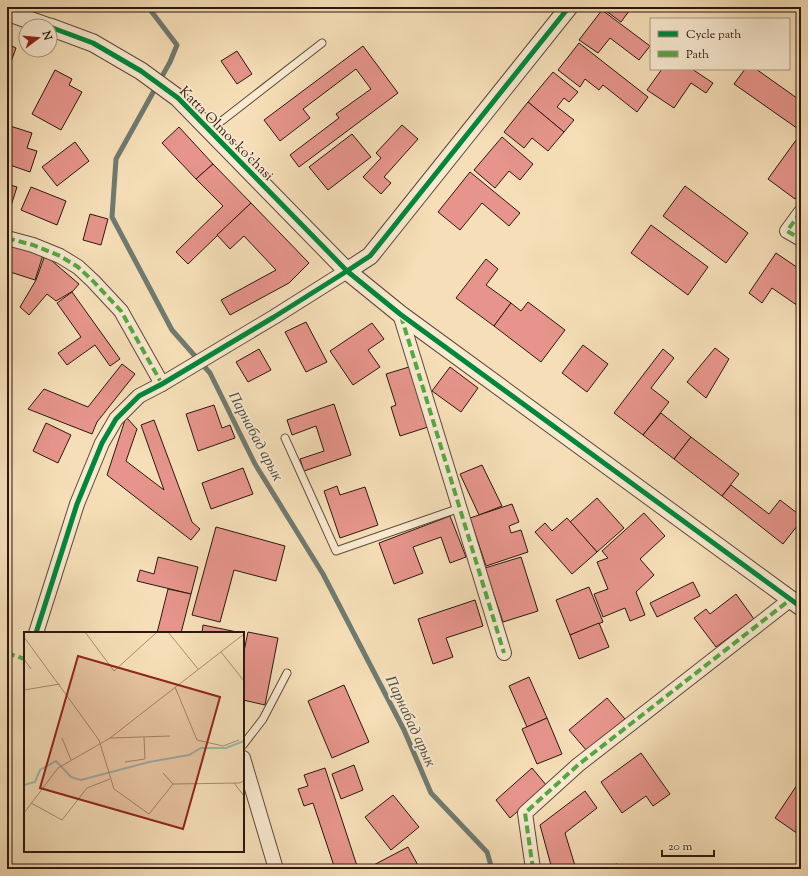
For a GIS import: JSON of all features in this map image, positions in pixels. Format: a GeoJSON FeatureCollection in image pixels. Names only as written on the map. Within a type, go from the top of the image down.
{"type":"FeatureCollection","features":[{"type":"Feature","properties":{"kind":"street"},"geometry":{"type":"LineString","coordinates":[[36,632],[77,504],[102,443],[116,419],[140,396],[274,317],[370,256],[569,7]]}},
{"type":"Feature","properties":{"kind":"street"},"geometry":{"type":"LineString","coordinates":[[7,12],[24,18]]}},
{"type":"Feature","properties":{"kind":"street","name":"Katta Olmos ko'chasi"},"geometry":{"type":"LineString","coordinates":[[58,30],[93,43],[141,71],[178,98],[347,271],[400,314],[796,603]]}},
{"type":"Feature","properties":{"kind":"street"},"geometry":{"type":"LineString","coordinates":[[801,212],[787,231],[801,239]]}},
{"type":"Feature","properties":{"kind":"street"},"geometry":{"type":"LineString","coordinates":[[7,238],[33,245],[60,256],[78,267],[88,276],[121,312],[162,384]]}},
{"type":"Feature","properties":{"kind":"street"},"geometry":{"type":"LineString","coordinates":[[400,314],[504,653]]}},
{"type":"Feature","properties":{"kind":"street"},"geometry":{"type":"LineString","coordinates":[[533,869],[525,813],[578,765],[796,603]]}},
{"type":"Feature","properties":{"kind":"street"},"geometry":{"type":"LineString","coordinates":[[244,761],[276,869]]}},
{"type":"Feature","properties":{"kind":"lane"},"geometry":{"type":"LineString","coordinates":[[209,130],[322,43]]}},
{"type":"Feature","properties":{"kind":"lane"},"geometry":{"type":"LineString","coordinates":[[285,438],[336,551],[460,508]]}},
{"type":"Feature","properties":{"kind":"lane"},"geometry":{"type":"LineString","coordinates":[[244,743],[263,719],[287,673]]}},
{"type":"Feature","properties":{"kind":"building"},"geometry":{"type":"Polygon","coordinates":[[[632,7],[621,22],[602,8],[632,7]]]}},
{"type":"Feature","properties":{"kind":"building"},"geometry":{"type":"Polygon","coordinates":[[[602,10],[650,46],[639,60],[610,38],[598,53],[579,40],[602,10]]]}},
{"type":"Feature","properties":{"kind":"building"},"geometry":{"type":"Polygon","coordinates":[[[579,43],[648,97],[637,112],[603,85],[599,90],[585,79],[580,87],[558,70],[579,43]]]}},
{"type":"Feature","properties":{"kind":"building"},"geometry":{"type":"Polygon","coordinates":[[[7,44],[16,48],[7,73],[7,44]]]}},
{"type":"Feature","properties":{"kind":"building"},"geometry":{"type":"Polygon","coordinates":[[[363,46],[398,93],[299,167],[290,155],[339,118],[336,114],[371,89],[356,69],[303,109],[310,118],[280,141],[264,120],[363,46]]]}},
{"type":"Feature","properties":{"kind":"building"},"geometry":{"type":"Polygon","coordinates":[[[237,51],[252,74],[237,84],[221,61],[237,51]]]}},
{"type":"Feature","properties":{"kind":"building"},"geometry":{"type":"Polygon","coordinates":[[[55,70],[72,79],[69,85],[82,92],[61,130],[32,114],[55,70]]]}},
{"type":"Feature","properties":{"kind":"building"},"geometry":{"type":"Polygon","coordinates":[[[661,70],[694,70],[713,83],[706,93],[691,83],[674,108],[647,90],[661,70]]]}},
{"type":"Feature","properties":{"kind":"building"},"geometry":{"type":"Polygon","coordinates":[[[744,70],[757,70],[801,101],[801,131],[734,84],[744,70]]]}},
{"type":"Feature","properties":{"kind":"building"},"geometry":{"type":"Polygon","coordinates":[[[553,72],[578,92],[569,102],[564,98],[557,107],[574,120],[564,132],[528,102],[553,72]]]}},
{"type":"Feature","properties":{"kind":"building"},"geometry":{"type":"Polygon","coordinates":[[[528,102],[564,132],[548,151],[532,138],[524,148],[504,132],[528,102]]]}},
{"type":"Feature","properties":{"kind":"building"},"geometry":{"type":"Polygon","coordinates":[[[7,125],[32,133],[27,148],[37,151],[30,172],[7,164],[7,125]]]}},
{"type":"Feature","properties":{"kind":"building"},"geometry":{"type":"Polygon","coordinates":[[[402,125],[418,139],[384,177],[391,183],[381,194],[363,177],[381,158],[376,153],[402,125]]]}},
{"type":"Feature","properties":{"kind":"building"},"geometry":{"type":"Polygon","coordinates":[[[179,127],[213,164],[196,179],[162,143],[179,127]]]}},
{"type":"Feature","properties":{"kind":"building"},"geometry":{"type":"Polygon","coordinates":[[[352,134],[371,157],[328,190],[309,167],[352,134]]]}},
{"type":"Feature","properties":{"kind":"building"},"geometry":{"type":"Polygon","coordinates":[[[799,136],[801,137],[801,154],[798,158],[801,160],[801,191],[795,199],[768,179],[799,136]]]}},
{"type":"Feature","properties":{"kind":"building"},"geometry":{"type":"Polygon","coordinates":[[[502,137],[533,164],[520,180],[509,171],[495,188],[474,170],[502,137]]]}},
{"type":"Feature","properties":{"kind":"building"},"geometry":{"type":"Polygon","coordinates":[[[75,142],[89,161],[57,186],[42,167],[75,142]]]}},
{"type":"Feature","properties":{"kind":"building"},"geometry":{"type":"Polygon","coordinates":[[[213,164],[251,203],[188,264],[176,252],[223,206],[196,179],[213,164]]]}},
{"type":"Feature","properties":{"kind":"building"},"geometry":{"type":"Polygon","coordinates":[[[470,172],[520,213],[509,226],[482,203],[460,230],[438,212],[470,172]]]}},
{"type":"Feature","properties":{"kind":"building"},"geometry":{"type":"Polygon","coordinates":[[[7,184],[17,187],[8,215],[7,214],[7,184]]]}},
{"type":"Feature","properties":{"kind":"building"},"geometry":{"type":"Polygon","coordinates":[[[685,186],[748,233],[726,263],[663,216],[685,186]]]}},
{"type":"Feature","properties":{"kind":"building"},"geometry":{"type":"Polygon","coordinates":[[[31,187],[66,201],[57,225],[21,210],[31,187]]]}},
{"type":"Feature","properties":{"kind":"building"},"geometry":{"type":"Polygon","coordinates":[[[251,203],[309,263],[289,283],[230,315],[221,300],[276,270],[244,236],[230,249],[217,235],[251,203]]]}},
{"type":"Feature","properties":{"kind":"building"},"geometry":{"type":"Polygon","coordinates":[[[90,214],[108,219],[101,245],[83,240],[90,214]]]}},
{"type":"Feature","properties":{"kind":"building"},"geometry":{"type":"Polygon","coordinates":[[[651,225],[708,267],[688,295],[631,253],[651,225]]]}},
{"type":"Feature","properties":{"kind":"building"},"geometry":{"type":"Polygon","coordinates":[[[7,244],[43,255],[35,280],[7,271],[7,244]]]}},
{"type":"Feature","properties":{"kind":"building"},"geometry":{"type":"Polygon","coordinates":[[[776,253],[801,270],[801,308],[772,288],[762,303],[749,293],[776,253]]]}},
{"type":"Feature","properties":{"kind":"building"},"geometry":{"type":"Polygon","coordinates":[[[45,255],[79,284],[73,291],[56,301],[47,294],[29,315],[20,307],[36,280],[45,255]]]}},
{"type":"Feature","properties":{"kind":"building"},"geometry":{"type":"Polygon","coordinates":[[[486,259],[498,269],[486,285],[511,303],[494,326],[456,298],[486,259]]]}},
{"type":"Feature","properties":{"kind":"building"},"geometry":{"type":"Polygon","coordinates":[[[72,292],[120,359],[110,366],[95,345],[67,365],[58,353],[81,337],[57,303],[72,292]]]}},
{"type":"Feature","properties":{"kind":"building"},"geometry":{"type":"Polygon","coordinates":[[[528,302],[565,330],[541,362],[494,326],[511,303],[521,311],[528,302]]]}},
{"type":"Feature","properties":{"kind":"building"},"geometry":{"type":"Polygon","coordinates":[[[306,322],[327,362],[306,372],[285,332],[306,322]]]}},
{"type":"Feature","properties":{"kind":"building"},"geometry":{"type":"Polygon","coordinates":[[[372,323],[384,339],[368,350],[380,367],[353,385],[330,351],[372,323]]]}},
{"type":"Feature","properties":{"kind":"building"},"geometry":{"type":"Polygon","coordinates":[[[583,345],[608,364],[587,392],[562,373],[583,345]]]}},
{"type":"Feature","properties":{"kind":"building"},"geometry":{"type":"Polygon","coordinates":[[[715,348],[729,359],[706,398],[687,382],[715,348]]]}},
{"type":"Feature","properties":{"kind":"building"},"geometry":{"type":"Polygon","coordinates":[[[259,349],[271,370],[248,382],[236,362],[259,349]]]}},
{"type":"Feature","properties":{"kind":"building"},"geometry":{"type":"Polygon","coordinates":[[[663,349],[674,358],[651,388],[669,402],[643,435],[614,413],[663,349]]]}},
{"type":"Feature","properties":{"kind":"building"},"geometry":{"type":"Polygon","coordinates":[[[122,364],[135,374],[97,422],[92,434],[28,409],[44,389],[88,407],[122,364]]]}},
{"type":"Feature","properties":{"kind":"building"},"geometry":{"type":"Polygon","coordinates":[[[409,367],[428,427],[400,436],[391,407],[396,405],[386,374],[409,367]]]}},
{"type":"Feature","properties":{"kind":"building"},"geometry":{"type":"Polygon","coordinates":[[[450,367],[478,388],[461,412],[432,391],[450,367]]]}},
{"type":"Feature","properties":{"kind":"building"},"geometry":{"type":"Polygon","coordinates":[[[334,404],[351,455],[304,471],[300,459],[324,451],[316,426],[292,435],[287,420],[334,404]]]}},
{"type":"Feature","properties":{"kind":"building"},"geometry":{"type":"Polygon","coordinates":[[[214,405],[222,428],[230,425],[235,438],[198,451],[186,414],[214,405]]]}},
{"type":"Feature","properties":{"kind":"building"},"geometry":{"type":"Polygon","coordinates":[[[661,413],[691,437],[674,459],[643,435],[661,413]]]}},
{"type":"Feature","properties":{"kind":"building"},"geometry":{"type":"Polygon","coordinates":[[[126,417],[137,429],[126,461],[164,490],[141,425],[154,420],[192,522],[200,529],[191,540],[107,475],[126,417]]]}},
{"type":"Feature","properties":{"kind":"building"},"geometry":{"type":"Polygon","coordinates":[[[46,423],[71,435],[58,463],[33,451],[46,423]]]}},
{"type":"Feature","properties":{"kind":"building"},"geometry":{"type":"Polygon","coordinates":[[[691,437],[739,474],[722,496],[674,459],[691,437]]]}},
{"type":"Feature","properties":{"kind":"building"},"geometry":{"type":"Polygon","coordinates":[[[482,465],[502,506],[479,515],[460,474],[482,465]]]}},
{"type":"Feature","properties":{"kind":"building"},"geometry":{"type":"Polygon","coordinates":[[[243,468],[253,494],[211,509],[202,483],[243,468]]]}},
{"type":"Feature","properties":{"kind":"building"},"geometry":{"type":"Polygon","coordinates":[[[731,485],[769,514],[780,500],[801,516],[801,521],[783,544],[722,496],[731,485]]]}},
{"type":"Feature","properties":{"kind":"building"},"geometry":{"type":"Polygon","coordinates":[[[337,486],[340,495],[365,487],[378,525],[340,538],[324,491],[337,486]]]}},
{"type":"Feature","properties":{"kind":"building"},"geometry":{"type":"Polygon","coordinates":[[[597,498],[624,528],[597,552],[570,522],[597,498]]]}},
{"type":"Feature","properties":{"kind":"building"},"geometry":{"type":"Polygon","coordinates":[[[512,504],[519,522],[509,526],[511,533],[521,530],[528,552],[486,566],[470,518],[512,504]]]}},
{"type":"Feature","properties":{"kind":"building"},"geometry":{"type":"Polygon","coordinates":[[[644,513],[665,536],[640,559],[654,575],[636,592],[645,615],[630,621],[625,608],[603,617],[594,594],[608,589],[597,562],[608,558],[602,551],[644,513]]]}},
{"type":"Feature","properties":{"kind":"building"},"geometry":{"type":"Polygon","coordinates":[[[450,516],[466,557],[450,563],[441,537],[413,547],[423,573],[394,584],[379,543],[450,516]]]}},
{"type":"Feature","properties":{"kind":"building"},"geometry":{"type":"Polygon","coordinates":[[[567,518],[597,552],[572,574],[535,532],[545,523],[552,531],[567,518]]]}},
{"type":"Feature","properties":{"kind":"building"},"geometry":{"type":"Polygon","coordinates":[[[216,527],[285,546],[276,581],[234,570],[220,622],[192,615],[216,527]]]}},
{"type":"Feature","properties":{"kind":"building"},"geometry":{"type":"Polygon","coordinates":[[[158,557],[198,567],[191,594],[137,581],[140,570],[154,574],[158,557]]]}},
{"type":"Feature","properties":{"kind":"building"},"geometry":{"type":"Polygon","coordinates":[[[521,557],[538,611],[503,622],[485,568],[521,557]]]}},
{"type":"Feature","properties":{"kind":"building"},"geometry":{"type":"Polygon","coordinates":[[[693,582],[700,596],[657,617],[650,603],[693,582]]]}},
{"type":"Feature","properties":{"kind":"building"},"geometry":{"type":"Polygon","coordinates":[[[589,587],[603,622],[570,635],[556,600],[589,587]]]}},
{"type":"Feature","properties":{"kind":"building"},"geometry":{"type":"Polygon","coordinates":[[[168,589],[191,594],[181,632],[157,632],[168,589]]]}},
{"type":"Feature","properties":{"kind":"building"},"geometry":{"type":"Polygon","coordinates":[[[736,594],[754,619],[716,647],[694,618],[706,609],[710,614],[736,594]]]}},
{"type":"Feature","properties":{"kind":"building"},"geometry":{"type":"Polygon","coordinates":[[[475,600],[483,626],[446,638],[453,657],[433,664],[418,619],[475,600]]]}},
{"type":"Feature","properties":{"kind":"building"},"geometry":{"type":"Polygon","coordinates":[[[599,623],[609,647],[579,659],[570,635],[599,623]]]}},
{"type":"Feature","properties":{"kind":"building"},"geometry":{"type":"Polygon","coordinates":[[[203,625],[237,632],[202,632],[203,625]]]}},
{"type":"Feature","properties":{"kind":"building"},"geometry":{"type":"Polygon","coordinates":[[[248,632],[278,638],[265,705],[244,700],[244,651],[248,632]]]}},
{"type":"Feature","properties":{"kind":"building"},"geometry":{"type":"Polygon","coordinates":[[[529,677],[547,718],[527,727],[509,686],[529,677]]]}},
{"type":"Feature","properties":{"kind":"building"},"geometry":{"type":"Polygon","coordinates":[[[344,685],[369,742],[332,758],[308,701],[344,685]]]}},
{"type":"Feature","properties":{"kind":"building"},"geometry":{"type":"Polygon","coordinates":[[[607,698],[625,719],[587,751],[569,730],[607,698]]]}},
{"type":"Feature","properties":{"kind":"building"},"geometry":{"type":"Polygon","coordinates":[[[547,718],[562,754],[537,764],[522,729],[547,718]]]}},
{"type":"Feature","properties":{"kind":"building"},"geometry":{"type":"Polygon","coordinates":[[[641,753],[670,794],[653,806],[646,796],[622,813],[601,782],[641,753]]]}},
{"type":"Feature","properties":{"kind":"building"},"geometry":{"type":"Polygon","coordinates":[[[354,765],[363,790],[341,799],[332,774],[354,765]]]}},
{"type":"Feature","properties":{"kind":"building"},"geometry":{"type":"Polygon","coordinates":[[[325,768],[358,869],[335,869],[313,803],[304,806],[298,789],[308,786],[304,775],[325,768]]]}},
{"type":"Feature","properties":{"kind":"building"},"geometry":{"type":"Polygon","coordinates":[[[532,768],[547,786],[510,818],[496,800],[532,768]]]}},
{"type":"Feature","properties":{"kind":"building"},"geometry":{"type":"Polygon","coordinates":[[[797,785],[801,788],[801,836],[775,818],[797,785]]]}},
{"type":"Feature","properties":{"kind":"building"},"geometry":{"type":"Polygon","coordinates":[[[585,791],[597,808],[565,833],[576,869],[552,869],[540,825],[585,791]]]}},
{"type":"Feature","properties":{"kind":"building"},"geometry":{"type":"Polygon","coordinates":[[[393,795],[419,827],[391,850],[365,817],[393,795]]]}},
{"type":"Feature","properties":{"kind":"building"},"geometry":{"type":"Polygon","coordinates":[[[408,847],[420,869],[368,868],[408,847]]]}},
{"type":"Feature","properties":{"kind":"building"},"geometry":{"type":"Polygon","coordinates":[[[617,864],[618,869],[597,869],[617,864]]]}},
{"type":"Feature","properties":{"kind":"waterway","name":"Парнабад арык"},"geometry":{"type":"LineString","coordinates":[[148,7],[177,45],[170,62],[116,159],[112,217],[172,330],[210,373],[255,464],[323,574],[404,730],[431,793],[487,852],[492,869]]}},
{"type":"Feature","properties":{"kind":"marked path"},"geometry":{"type":"LineString","coordinates":[[801,212],[787,231],[801,239]]}},
{"type":"Feature","properties":{"kind":"marked path"},"geometry":{"type":"LineString","coordinates":[[7,238],[33,245],[60,256],[78,267],[93,281],[121,311],[162,384]]}},
{"type":"Feature","properties":{"kind":"marked path"},"geometry":{"type":"LineString","coordinates":[[401,316],[504,653]]}},
{"type":"Feature","properties":{"kind":"marked path"},"geometry":{"type":"LineString","coordinates":[[533,869],[525,813],[578,765],[791,599]]}},
{"type":"Feature","properties":{"kind":"marked path"},"geometry":{"type":"LineString","coordinates":[[7,653],[24,659]]}},
{"type":"Feature","properties":{"kind":"cycle path"},"geometry":{"type":"LineString","coordinates":[[36,632],[77,504],[102,443],[116,419],[139,396],[162,384],[274,317],[370,256],[569,7]]}},
{"type":"Feature","properties":{"kind":"cycle path"},"geometry":{"type":"LineString","coordinates":[[58,30],[93,43],[141,71],[178,98],[347,271],[400,314],[801,607]]}}]}
